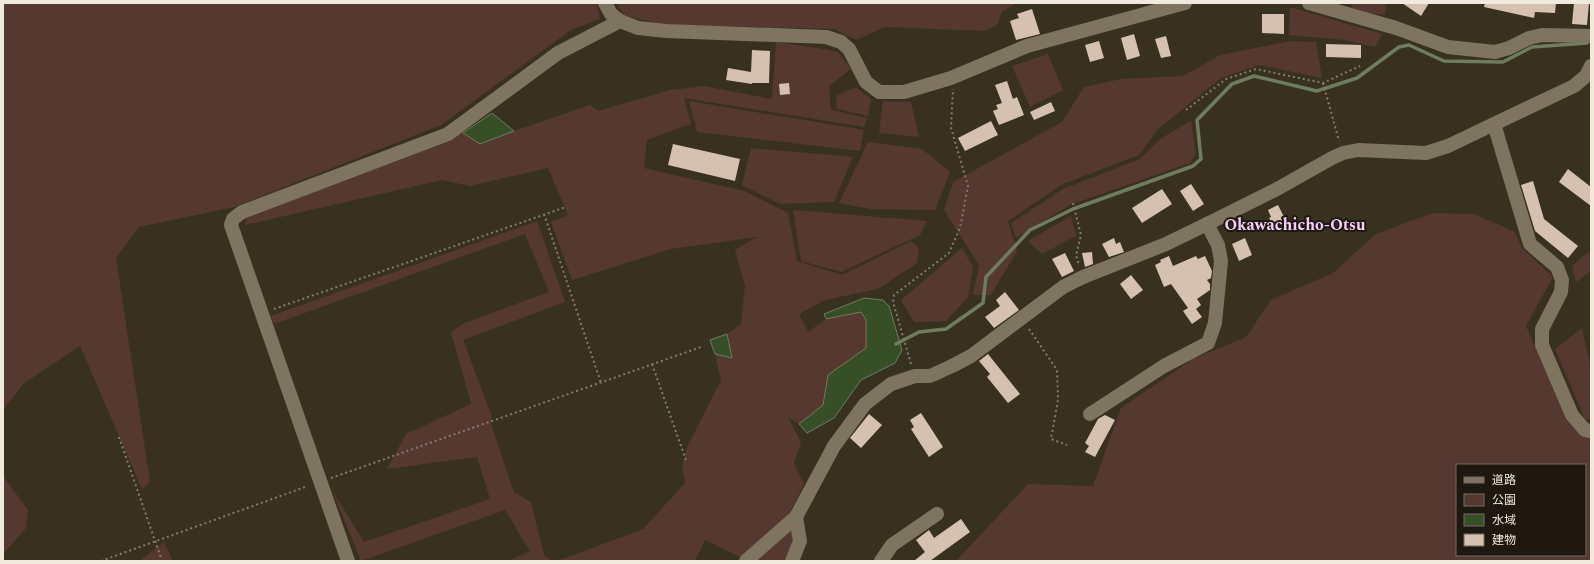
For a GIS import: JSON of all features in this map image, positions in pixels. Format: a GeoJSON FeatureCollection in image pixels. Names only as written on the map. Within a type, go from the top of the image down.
{"type":"FeatureCollection","features":[{"type":"Feature","properties":{"kind":"street"},"geometry":{"type":"LineString","coordinates":[[606,3],[611,14],[620,21],[638,28],[666,32],[826,38],[841,42],[849,49],[866,82],[879,92],[904,92],[951,78],[1027,46],[1185,3]]}},
{"type":"Feature","properties":{"kind":"street"},"geometry":{"type":"LineString","coordinates":[[1309,3],[1396,28],[1448,47],[1495,52],[1509,48],[1529,38],[1542,36],[1591,36]]}},
{"type":"Feature","properties":{"kind":"street"},"geometry":{"type":"LineString","coordinates":[[348,561],[231,225],[233,219],[242,212],[448,134],[558,53],[620,21]]}},
{"type":"Feature","properties":{"kind":"street"},"geometry":{"type":"LineString","coordinates":[[746,561],[796,517],[834,446],[865,404],[891,384],[915,376],[930,376],[952,366],[971,356],[1063,287],[1083,277],[1166,244],[1277,189],[1343,153],[1358,150],[1426,152],[1448,146],[1574,86],[1586,76],[1591,66]]}},
{"type":"Feature","properties":{"kind":"street"},"geometry":{"type":"LineString","coordinates":[[1494,124],[1530,244],[1557,267],[1562,280],[1561,292],[1542,329],[1542,344],[1572,415],[1585,430],[1591,431]]}},
{"type":"Feature","properties":{"kind":"street"},"geometry":{"type":"LineString","coordinates":[[1090,414],[1164,366],[1208,343],[1216,324],[1221,261],[1218,245],[1207,224]]}},
{"type":"Feature","properties":{"kind":"street"},"geometry":{"type":"LineString","coordinates":[[881,561],[892,546],[937,514]]}},
{"type":"Feature","properties":{"kind":"street"},"geometry":{"type":"LineString","coordinates":[[792,561],[800,541],[796,517]]}},
{"type":"Feature","properties":{"kind":"path"},"geometry":{"type":"LineString","coordinates":[[1186,110],[1226,79],[1256,69],[1323,83],[1360,66]]}},
{"type":"Feature","properties":{"kind":"path"},"geometry":{"type":"LineString","coordinates":[[915,376],[893,302],[894,296],[949,253],[960,228],[968,186],[951,128],[954,87],[951,78]]}},
{"type":"Feature","properties":{"kind":"path"},"geometry":{"type":"LineString","coordinates":[[1323,83],[1343,153]]}},
{"type":"Feature","properties":{"kind":"path"},"geometry":{"type":"LineString","coordinates":[[1073,203],[1081,235],[1076,256],[1083,277]]}},
{"type":"Feature","properties":{"kind":"path"},"geometry":{"type":"LineString","coordinates":[[261,314],[566,207]]}},
{"type":"Feature","properties":{"kind":"path"},"geometry":{"type":"LineString","coordinates":[[544,214],[601,383]]}},
{"type":"Feature","properties":{"kind":"path"},"geometry":{"type":"LineString","coordinates":[[1021,318],[1057,370],[1058,400],[1051,439],[1067,445]]}},
{"type":"Feature","properties":{"kind":"path"},"geometry":{"type":"LineString","coordinates":[[101,561],[701,347]]}},
{"type":"Feature","properties":{"kind":"path"},"geometry":{"type":"LineString","coordinates":[[652,364],[687,463]]}},
{"type":"Feature","properties":{"kind":"path"},"geometry":{"type":"LineString","coordinates":[[119,437],[162,561]]}},
{"type":"Feature","properties":{"kind":"green space"},"geometry":{"type":"Polygon","coordinates":[[[3,3],[597,3],[600,19],[571,30],[441,125],[234,207],[139,227],[116,258],[150,482],[142,489],[80,346],[23,384],[3,410],[3,3]]]}},
{"type":"Feature","properties":{"kind":"green space"},"geometry":{"type":"Polygon","coordinates":[[[617,3],[1016,3],[1002,12],[997,25],[983,31],[884,27],[857,40],[834,29],[663,25],[624,15],[617,3]]]}},
{"type":"Feature","properties":{"kind":"green space"},"geometry":{"type":"Polygon","coordinates":[[[1352,3],[1386,3],[1385,15],[1351,11],[1352,3]]]}},
{"type":"Feature","properties":{"kind":"green space"},"geometry":{"type":"Polygon","coordinates":[[[1290,7],[1382,34],[1375,47],[1344,40],[1289,35],[1290,7]]]}},
{"type":"Feature","properties":{"kind":"green space"},"geometry":{"type":"Polygon","coordinates":[[[1291,41],[1316,42],[1322,78],[1259,65],[1221,78],[1157,130],[1139,155],[1063,184],[1008,221],[1017,251],[991,295],[973,295],[979,265],[944,210],[953,182],[1062,122],[1084,87],[1121,79],[1183,76],[1220,55],[1291,41]]]}},
{"type":"Feature","properties":{"kind":"green space"},"geometry":{"type":"Polygon","coordinates":[[[776,42],[837,51],[851,69],[829,86],[831,110],[867,118],[864,127],[684,98],[691,124],[647,140],[644,168],[744,191],[788,213],[797,261],[842,275],[911,241],[919,248],[917,263],[878,289],[825,300],[799,314],[808,332],[826,319],[861,312],[866,320],[866,348],[828,375],[823,405],[799,424],[788,417],[801,442],[794,463],[804,484],[789,514],[794,536],[785,561],[748,561],[705,540],[695,561],[557,561],[643,529],[685,483],[682,465],[688,445],[721,380],[715,354],[732,358],[727,334],[741,324],[745,286],[735,250],[757,237],[671,249],[572,280],[551,222],[568,215],[548,168],[470,186],[442,180],[245,225],[246,217],[463,133],[481,144],[590,105],[598,111],[670,90],[704,86],[772,99],[776,42]]]}},
{"type":"Feature","properties":{"kind":"green space"},"geometry":{"type":"Polygon","coordinates":[[[1048,54],[1063,90],[1030,107],[1012,66],[1048,54]]]}},
{"type":"Feature","properties":{"kind":"green space"},"geometry":{"type":"Polygon","coordinates":[[[856,87],[871,99],[868,116],[837,109],[836,96],[856,87]]]}},
{"type":"Feature","properties":{"kind":"green space"},"geometry":{"type":"Polygon","coordinates":[[[689,101],[864,130],[860,151],[697,132],[689,101]]]}},
{"type":"Feature","properties":{"kind":"green space"},"geometry":{"type":"Polygon","coordinates":[[[883,101],[911,102],[919,137],[879,133],[883,101]]]}},
{"type":"Feature","properties":{"kind":"green space"},"geometry":{"type":"Polygon","coordinates":[[[1191,121],[1196,154],[1190,163],[1070,205],[1016,238],[1011,223],[1063,189],[1140,159],[1160,139],[1191,121]]]}},
{"type":"Feature","properties":{"kind":"green space"},"geometry":{"type":"Polygon","coordinates":[[[868,142],[922,149],[950,172],[935,210],[871,209],[839,203],[868,142]]]}},
{"type":"Feature","properties":{"kind":"green space"},"geometry":{"type":"Polygon","coordinates":[[[751,148],[853,157],[834,202],[780,204],[742,185],[751,148]]]}},
{"type":"Feature","properties":{"kind":"green space"},"geometry":{"type":"Polygon","coordinates":[[[793,210],[927,221],[920,235],[841,272],[801,261],[793,210]]]}},
{"type":"Feature","properties":{"kind":"green space"},"geometry":{"type":"Polygon","coordinates":[[[1432,213],[1474,214],[1515,232],[1522,248],[1553,277],[1526,326],[1567,421],[1591,439],[1591,561],[956,561],[1028,484],[1093,486],[1121,408],[1193,359],[1246,337],[1271,300],[1333,273],[1376,234],[1432,213]]]}},
{"type":"Feature","properties":{"kind":"green space"},"geometry":{"type":"Polygon","coordinates":[[[1071,216],[1076,236],[1042,254],[1028,241],[1071,216]]]}},
{"type":"Feature","properties":{"kind":"green space"},"geometry":{"type":"Polygon","coordinates":[[[537,221],[565,302],[463,340],[491,414],[492,427],[514,492],[531,502],[544,555],[552,561],[508,561],[530,551],[505,510],[361,561],[332,490],[364,542],[490,499],[477,457],[387,469],[406,434],[471,404],[451,332],[464,323],[549,292],[525,234],[274,324],[271,316],[537,221]]]}},
{"type":"Feature","properties":{"kind":"green space"},"geometry":{"type":"Polygon","coordinates":[[[962,248],[973,267],[968,297],[946,321],[914,322],[901,300],[962,248]]]}},
{"type":"Feature","properties":{"kind":"green space"},"geometry":{"type":"Polygon","coordinates":[[[1591,250],[1591,271],[1576,282],[1572,266],[1591,250]]]}},
{"type":"Feature","properties":{"kind":"green space"},"geometry":{"type":"Polygon","coordinates":[[[1582,328],[1591,369],[1591,420],[1585,419],[1555,349],[1582,328]]]}},
{"type":"Feature","properties":{"kind":"green space"},"geometry":{"type":"Polygon","coordinates":[[[3,476],[28,510],[26,528],[3,554],[3,476]]]}},
{"type":"Feature","properties":{"kind":"green space"},"geometry":{"type":"Polygon","coordinates":[[[164,542],[173,561],[143,561],[142,559],[164,542]]]}},
{"type":"Feature","properties":{"kind":"water"},"geometry":{"type":"Polygon","coordinates":[[[492,113],[514,131],[480,144],[463,133],[492,113]]]}},
{"type":"Feature","properties":{"kind":"water"},"geometry":{"type":"Polygon","coordinates":[[[864,298],[883,300],[889,306],[902,350],[895,363],[861,380],[834,418],[807,433],[799,424],[823,405],[828,375],[866,348],[866,320],[861,312],[826,319],[824,314],[864,298]]]}},
{"type":"Feature","properties":{"kind":"water"},"geometry":{"type":"Polygon","coordinates":[[[727,334],[732,358],[715,354],[710,340],[727,334]]]}},
{"type":"Feature","properties":{"kind":"building"},"geometry":{"type":"Polygon","coordinates":[[[1402,3],[1429,3],[1421,16],[1402,3]]]}},
{"type":"Feature","properties":{"kind":"building"},"geometry":{"type":"Polygon","coordinates":[[[1485,3],[1556,3],[1555,13],[1535,12],[1534,18],[1484,7],[1485,3]]]}},
{"type":"Feature","properties":{"kind":"building"},"geometry":{"type":"Polygon","coordinates":[[[1574,3],[1589,3],[1587,25],[1572,24],[1574,3]]]}},
{"type":"Feature","properties":{"kind":"building"},"geometry":{"type":"Polygon","coordinates":[[[1032,9],[1040,34],[1016,40],[1010,21],[1019,18],[1017,14],[1032,9]]]}},
{"type":"Feature","properties":{"kind":"building"},"geometry":{"type":"Polygon","coordinates":[[[1262,14],[1284,14],[1284,34],[1262,33],[1262,14]]]}},
{"type":"Feature","properties":{"kind":"building"},"geometry":{"type":"Polygon","coordinates":[[[1134,34],[1140,56],[1127,60],[1121,38],[1134,34]]]}},
{"type":"Feature","properties":{"kind":"building"},"geometry":{"type":"Polygon","coordinates":[[[1166,36],[1171,56],[1161,58],[1155,39],[1166,36]]]}},
{"type":"Feature","properties":{"kind":"building"},"geometry":{"type":"Polygon","coordinates":[[[1099,41],[1104,58],[1090,62],[1085,45],[1099,41]]]}},
{"type":"Feature","properties":{"kind":"building"},"geometry":{"type":"Polygon","coordinates":[[[1326,44],[1361,45],[1361,58],[1326,57],[1326,44]]]}},
{"type":"Feature","properties":{"kind":"building"},"geometry":{"type":"Polygon","coordinates":[[[752,50],[770,51],[769,83],[752,84],[726,80],[728,68],[751,72],[752,50]]]}},
{"type":"Feature","properties":{"kind":"building"},"geometry":{"type":"Polygon","coordinates":[[[1007,81],[1013,99],[1017,97],[1024,115],[999,125],[993,111],[998,109],[996,105],[1002,103],[995,85],[1007,81]]]}},
{"type":"Feature","properties":{"kind":"building"},"geometry":{"type":"Polygon","coordinates":[[[789,83],[790,94],[780,95],[779,84],[789,83]]]}},
{"type":"Feature","properties":{"kind":"building"},"geometry":{"type":"Polygon","coordinates":[[[1051,102],[1055,111],[1034,120],[1030,112],[1051,102]]]}},
{"type":"Feature","properties":{"kind":"building"},"geometry":{"type":"Polygon","coordinates":[[[991,121],[998,135],[965,151],[958,138],[991,121]]]}},
{"type":"Feature","properties":{"kind":"building"},"geometry":{"type":"Polygon","coordinates":[[[673,144],[740,159],[735,181],[668,165],[673,144]]]}},
{"type":"Feature","properties":{"kind":"building"},"geometry":{"type":"Polygon","coordinates":[[[1568,169],[1591,187],[1591,206],[1559,182],[1568,169]]]}},
{"type":"Feature","properties":{"kind":"building"},"geometry":{"type":"Polygon","coordinates":[[[1533,181],[1544,219],[1578,246],[1568,258],[1535,231],[1521,185],[1533,181]]]}},
{"type":"Feature","properties":{"kind":"building"},"geometry":{"type":"Polygon","coordinates":[[[1191,184],[1204,204],[1193,211],[1180,191],[1191,184]]]}},
{"type":"Feature","properties":{"kind":"building"},"geometry":{"type":"Polygon","coordinates":[[[1162,189],[1172,204],[1142,223],[1132,208],[1162,189]]]}},
{"type":"Feature","properties":{"kind":"building"},"geometry":{"type":"Polygon","coordinates":[[[1278,205],[1287,223],[1275,229],[1269,218],[1271,217],[1268,210],[1278,205]]]}},
{"type":"Feature","properties":{"kind":"building"},"geometry":{"type":"Polygon","coordinates":[[[1114,238],[1116,244],[1120,242],[1124,252],[1109,257],[1102,244],[1114,238]]]}},
{"type":"Feature","properties":{"kind":"building"},"geometry":{"type":"Polygon","coordinates":[[[1245,238],[1252,255],[1239,261],[1232,244],[1245,238]]]}},
{"type":"Feature","properties":{"kind":"building"},"geometry":{"type":"Polygon","coordinates":[[[1092,252],[1093,264],[1085,267],[1082,253],[1092,252]]]}},
{"type":"Feature","properties":{"kind":"building"},"geometry":{"type":"Polygon","coordinates":[[[1065,253],[1074,271],[1062,277],[1052,259],[1065,253]]]}},
{"type":"Feature","properties":{"kind":"building"},"geometry":{"type":"Polygon","coordinates":[[[1169,256],[1173,266],[1196,256],[1198,259],[1205,256],[1212,271],[1211,278],[1207,280],[1210,284],[1210,290],[1197,299],[1201,305],[1196,309],[1202,317],[1192,324],[1183,311],[1188,308],[1171,284],[1164,287],[1155,265],[1161,262],[1160,260],[1169,256]]]}},
{"type":"Feature","properties":{"kind":"building"},"geometry":{"type":"Polygon","coordinates":[[[1131,275],[1143,290],[1131,299],[1120,284],[1131,275]]]}},
{"type":"Feature","properties":{"kind":"building"},"geometry":{"type":"Polygon","coordinates":[[[1005,292],[1019,310],[994,328],[985,317],[1000,306],[996,300],[1005,292]]]}},
{"type":"Feature","properties":{"kind":"building"},"geometry":{"type":"Polygon","coordinates":[[[988,354],[1020,394],[1008,403],[987,377],[990,374],[979,361],[988,354]]]}},
{"type":"Feature","properties":{"kind":"building"},"geometry":{"type":"Polygon","coordinates":[[[921,413],[943,447],[929,457],[911,429],[914,427],[910,420],[921,413]]]}},
{"type":"Feature","properties":{"kind":"building"},"geometry":{"type":"Polygon","coordinates":[[[869,414],[882,425],[861,448],[850,438],[869,414]]]}},
{"type":"Feature","properties":{"kind":"building"},"geometry":{"type":"Polygon","coordinates":[[[1105,415],[1115,420],[1095,457],[1085,452],[1089,446],[1085,443],[1098,419],[1105,415]]]}},
{"type":"Feature","properties":{"kind":"building"},"geometry":{"type":"Polygon","coordinates":[[[961,519],[970,532],[930,561],[914,561],[925,552],[916,540],[929,530],[934,538],[961,519]]]}},
{"type":"Feature","properties":{"kind":"waterway"},"geometry":{"type":"LineString","coordinates":[[896,344],[919,332],[946,329],[983,303],[986,277],[1030,230],[1073,209],[1193,166],[1201,159],[1197,120],[1232,84],[1254,76],[1317,91],[1357,78],[1399,47],[1409,45],[1444,61],[1503,62],[1532,47],[1587,43]]}},
{"type":"Feature","properties":{"kind":"district","name":"Okawachicho-Otsu"},"geometry":{"type":"Point","coordinates":[1295,225]}}]}
